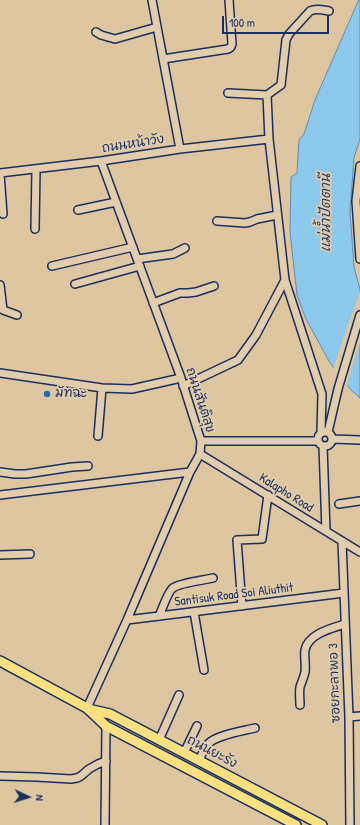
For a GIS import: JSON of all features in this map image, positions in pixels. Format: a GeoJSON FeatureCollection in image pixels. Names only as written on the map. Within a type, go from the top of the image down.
{"type":"FeatureCollection","features":[{"type":"Feature","properties":{"kind":"main road","name":"ถนนยะรัง"},"geometry":{"type":"LineString","coordinates":[[0,661],[87,708],[110,714],[322,825]]}},
{"type":"Feature","properties":{"kind":"main road","name":"ถนนยะรัง"},"geometry":{"type":"LineString","coordinates":[[87,708],[106,726],[296,825]]}},
{"type":"Feature","properties":{"kind":"main road"},"geometry":{"type":"LineString","coordinates":[[244,798],[250,787]]}},
{"type":"Feature","properties":{"kind":"street"},"geometry":{"type":"LineString","coordinates":[[152,0],[180,149]]}},
{"type":"Feature","properties":{"kind":"street"},"geometry":{"type":"LineString","coordinates":[[163,59],[230,48],[232,44],[229,0]]}},
{"type":"Feature","properties":{"kind":"street"},"geometry":{"type":"LineString","coordinates":[[228,93],[267,95],[280,87],[286,40],[289,34],[313,9],[329,11]]}},
{"type":"Feature","properties":{"kind":"street"},"geometry":{"type":"LineString","coordinates":[[96,32],[101,36],[114,39],[157,27]]}},
{"type":"Feature","properties":{"kind":"street"},"geometry":{"type":"LineString","coordinates":[[267,95],[269,139],[285,280],[322,394],[325,432]]}},
{"type":"Feature","properties":{"kind":"street","name":"ถนนหน้าวัง"},"geometry":{"type":"LineString","coordinates":[[0,174],[180,149],[269,139]]}},
{"type":"Feature","properties":{"kind":"street","name":"ถนนสันติสุข"},"geometry":{"type":"LineString","coordinates":[[87,708],[127,620],[190,472],[200,454],[201,441],[184,386],[101,161]]}},
{"type":"Feature","properties":{"kind":"street"},"geometry":{"type":"LineString","coordinates":[[360,166],[358,201],[360,259]]}},
{"type":"Feature","properties":{"kind":"street"},"geometry":{"type":"LineString","coordinates":[[35,229],[36,169]]}},
{"type":"Feature","properties":{"kind":"street"},"geometry":{"type":"LineString","coordinates":[[0,174],[3,214]]}},
{"type":"Feature","properties":{"kind":"street"},"geometry":{"type":"LineString","coordinates":[[78,210],[116,202]]}},
{"type":"Feature","properties":{"kind":"street"},"geometry":{"type":"LineString","coordinates":[[217,221],[245,223],[277,215]]}},
{"type":"Feature","properties":{"kind":"street"},"geometry":{"type":"LineString","coordinates":[[52,266],[133,246]]}},
{"type":"Feature","properties":{"kind":"street"},"geometry":{"type":"LineString","coordinates":[[75,284],[138,263],[173,254],[185,248]]}},
{"type":"Feature","properties":{"kind":"street"},"geometry":{"type":"LineString","coordinates":[[184,386],[238,360],[256,336],[285,280]]}},
{"type":"Feature","properties":{"kind":"street"},"geometry":{"type":"LineString","coordinates":[[0,285],[3,310],[17,315]]}},
{"type":"Feature","properties":{"kind":"street"},"geometry":{"type":"LineString","coordinates":[[153,303],[180,293],[196,292],[214,286]]}},
{"type":"Feature","properties":{"kind":"street"},"geometry":{"type":"LineString","coordinates":[[326,531],[321,443],[318,436],[325,432],[360,315]]}},
{"type":"Feature","properties":{"kind":"street"},"geometry":{"type":"LineString","coordinates":[[0,373],[102,388],[132,390],[181,378]]}},
{"type":"Feature","properties":{"kind":"street"},"geometry":{"type":"LineString","coordinates":[[98,436],[102,388]]}},
{"type":"Feature","properties":{"kind":"street"},"geometry":{"type":"LineString","coordinates":[[322,394],[335,398]]}},
{"type":"Feature","properties":{"kind":"street"},"geometry":{"type":"LineString","coordinates":[[325,432],[332,435],[333,439]]}},
{"type":"Feature","properties":{"kind":"street"},"geometry":{"type":"LineString","coordinates":[[201,441],[321,443],[326,446],[330,444],[333,439]]}},
{"type":"Feature","properties":{"kind":"street"},"geometry":{"type":"LineString","coordinates":[[333,439],[360,440]]}},
{"type":"Feature","properties":{"kind":"street","name":"Kalapho Road"},"geometry":{"type":"LineString","coordinates":[[200,454],[360,552]]}},
{"type":"Feature","properties":{"kind":"street"},"geometry":{"type":"LineString","coordinates":[[0,472],[21,474],[88,466]]}},
{"type":"Feature","properties":{"kind":"street"},"geometry":{"type":"LineString","coordinates":[[0,496],[190,472]]}},
{"type":"Feature","properties":{"kind":"street"},"geometry":{"type":"LineString","coordinates":[[242,606],[237,540],[262,539],[268,495]]}},
{"type":"Feature","properties":{"kind":"street"},"geometry":{"type":"LineString","coordinates":[[339,504],[360,501]]}},
{"type":"Feature","properties":{"kind":"street","name":"ซอยกะลาพอ 3"},"geometry":{"type":"LineString","coordinates":[[342,541],[349,718],[350,825]]}},
{"type":"Feature","properties":{"kind":"street"},"geometry":{"type":"LineString","coordinates":[[0,555],[30,554]]}},
{"type":"Feature","properties":{"kind":"street"},"geometry":{"type":"LineString","coordinates":[[159,616],[173,588],[214,578]]}},
{"type":"Feature","properties":{"kind":"street","name":"Santisuk Road Soi Aliuthit"},"geometry":{"type":"LineString","coordinates":[[127,620],[344,593]]}},
{"type":"Feature","properties":{"kind":"street"},"geometry":{"type":"LineString","coordinates":[[194,612],[204,670]]}},
{"type":"Feature","properties":{"kind":"street"},"geometry":{"type":"LineString","coordinates":[[300,705],[299,694],[304,675],[306,647],[311,640],[319,634],[345,624]]}},
{"type":"Feature","properties":{"kind":"street"},"geometry":{"type":"LineString","coordinates":[[159,740],[179,695]]}},
{"type":"Feature","properties":{"kind":"street"},"geometry":{"type":"LineString","coordinates":[[349,718],[360,716]]}},
{"type":"Feature","properties":{"kind":"street"},"geometry":{"type":"LineString","coordinates":[[105,825],[106,726]]}},
{"type":"Feature","properties":{"kind":"street"},"geometry":{"type":"LineString","coordinates":[[184,752],[197,726]]}},
{"type":"Feature","properties":{"kind":"street"},"geometry":{"type":"LineString","coordinates":[[199,760],[206,745],[211,741],[219,737],[255,728]]}},
{"type":"Feature","properties":{"kind":"street"},"geometry":{"type":"LineString","coordinates":[[0,776],[71,779],[81,776],[98,764],[106,762]]}},
{"type":"Feature","properties":{"kind":"water","name":"แม่น้ำปัตตานี"},"geometry":{"type":"Polygon","coordinates":[[[359,0],[360,139],[354,158],[350,211],[354,267],[360,289],[360,398],[350,389],[330,363],[306,319],[297,295],[290,232],[291,177],[297,173],[299,140],[304,134],[315,100],[359,0]]]}},
{"type":"Feature","properties":{"kind":"pier"},"geometry":{"type":"Polygon","coordinates":[[[360,291],[360,343],[346,387],[333,369],[360,291]]]}},
{"type":"Feature","properties":{"kind":"place","name":"มัทฉะ"},"geometry":{"type":"Point","coordinates":[47,394]}}]}
